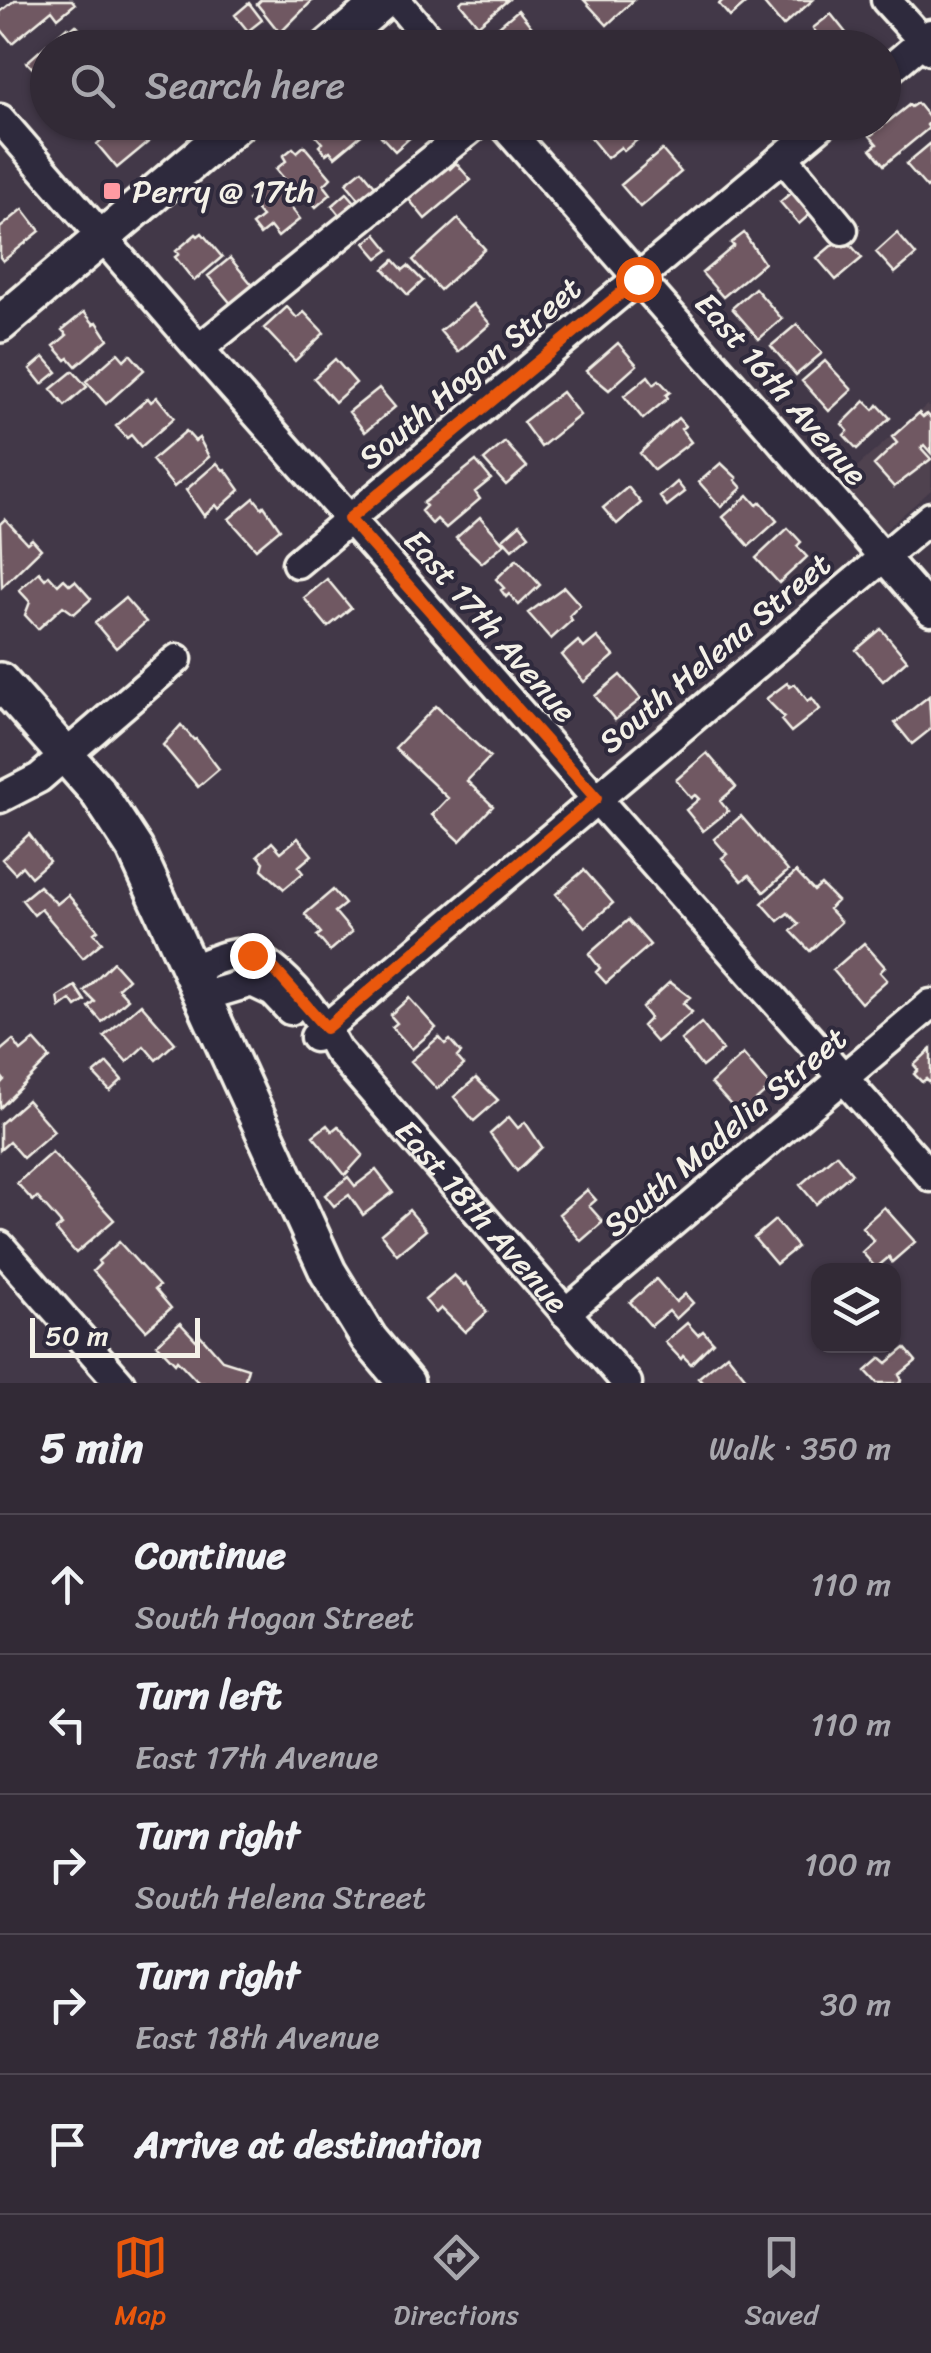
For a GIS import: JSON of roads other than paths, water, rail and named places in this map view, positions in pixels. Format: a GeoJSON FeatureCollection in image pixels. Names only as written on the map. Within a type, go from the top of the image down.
{"type":"FeatureCollection","features":[{"type":"Feature","properties":{"kind":"main road"},"geometry":{"type":"LineString","coordinates":[[349,30],[384,0]]}},
{"type":"Feature","properties":{"kind":"main road"},"geometry":{"type":"LineString","coordinates":[[0,324],[218,140]]}},
{"type":"Feature","properties":{"kind":"main road"},"geometry":{"type":"LineString","coordinates":[[0,681],[96,792],[135,849],[328,1272],[368,1338],[406,1383]]}},
{"type":"Feature","properties":{"kind":"street"},"geometry":{"type":"LineString","coordinates":[[396,0],[421,30]]}},
{"type":"Feature","properties":{"kind":"street"},"geometry":{"type":"LineString","coordinates":[[886,0],[928,42],[901,62]]}},
{"type":"Feature","properties":{"kind":"street","name":"East 17th Avenue"},"geometry":{"type":"LineString","coordinates":[[0,119],[198,350],[931,1176]]}},
{"type":"Feature","properties":{"kind":"street"},"geometry":{"type":"LineString","coordinates":[[198,350],[457,140]]}},
{"type":"Feature","properties":{"kind":"street","name":"East 16th Avenue"},"geometry":{"type":"LineString","coordinates":[[516,140],[931,612]]}},
{"type":"Feature","properties":{"kind":"street","name":"South Hogan Street"},"geometry":{"type":"LineString","coordinates":[[297,563],[804,140]]}},
{"type":"Feature","properties":{"kind":"street"},"geometry":{"type":"LineString","coordinates":[[784,158],[843,230]]}},
{"type":"Feature","properties":{"kind":"street","name":"South Helena Street"},"geometry":{"type":"LineString","coordinates":[[326,1038],[596,798],[931,517]]}},
{"type":"Feature","properties":{"kind":"street"},"geometry":{"type":"LineString","coordinates":[[0,798],[28,786],[177,659]]}},
{"type":"Feature","properties":{"kind":"street","name":"East 18th Avenue"},"geometry":{"type":"LineString","coordinates":[[198,983],[262,984],[326,1038],[627,1383]]}},
{"type":"Feature","properties":{"kind":"street","name":"South Madelia Street"},"geometry":{"type":"LineString","coordinates":[[566,1314],[931,1004]]}},
{"type":"Feature","properties":{"kind":"street"},"geometry":{"type":"LineString","coordinates":[[0,1246],[120,1383]]}},
{"type":"Feature","properties":{"kind":"place","name":"Perry @ 17th"},"geometry":{"type":"Point","coordinates":[112,191]}}]}
